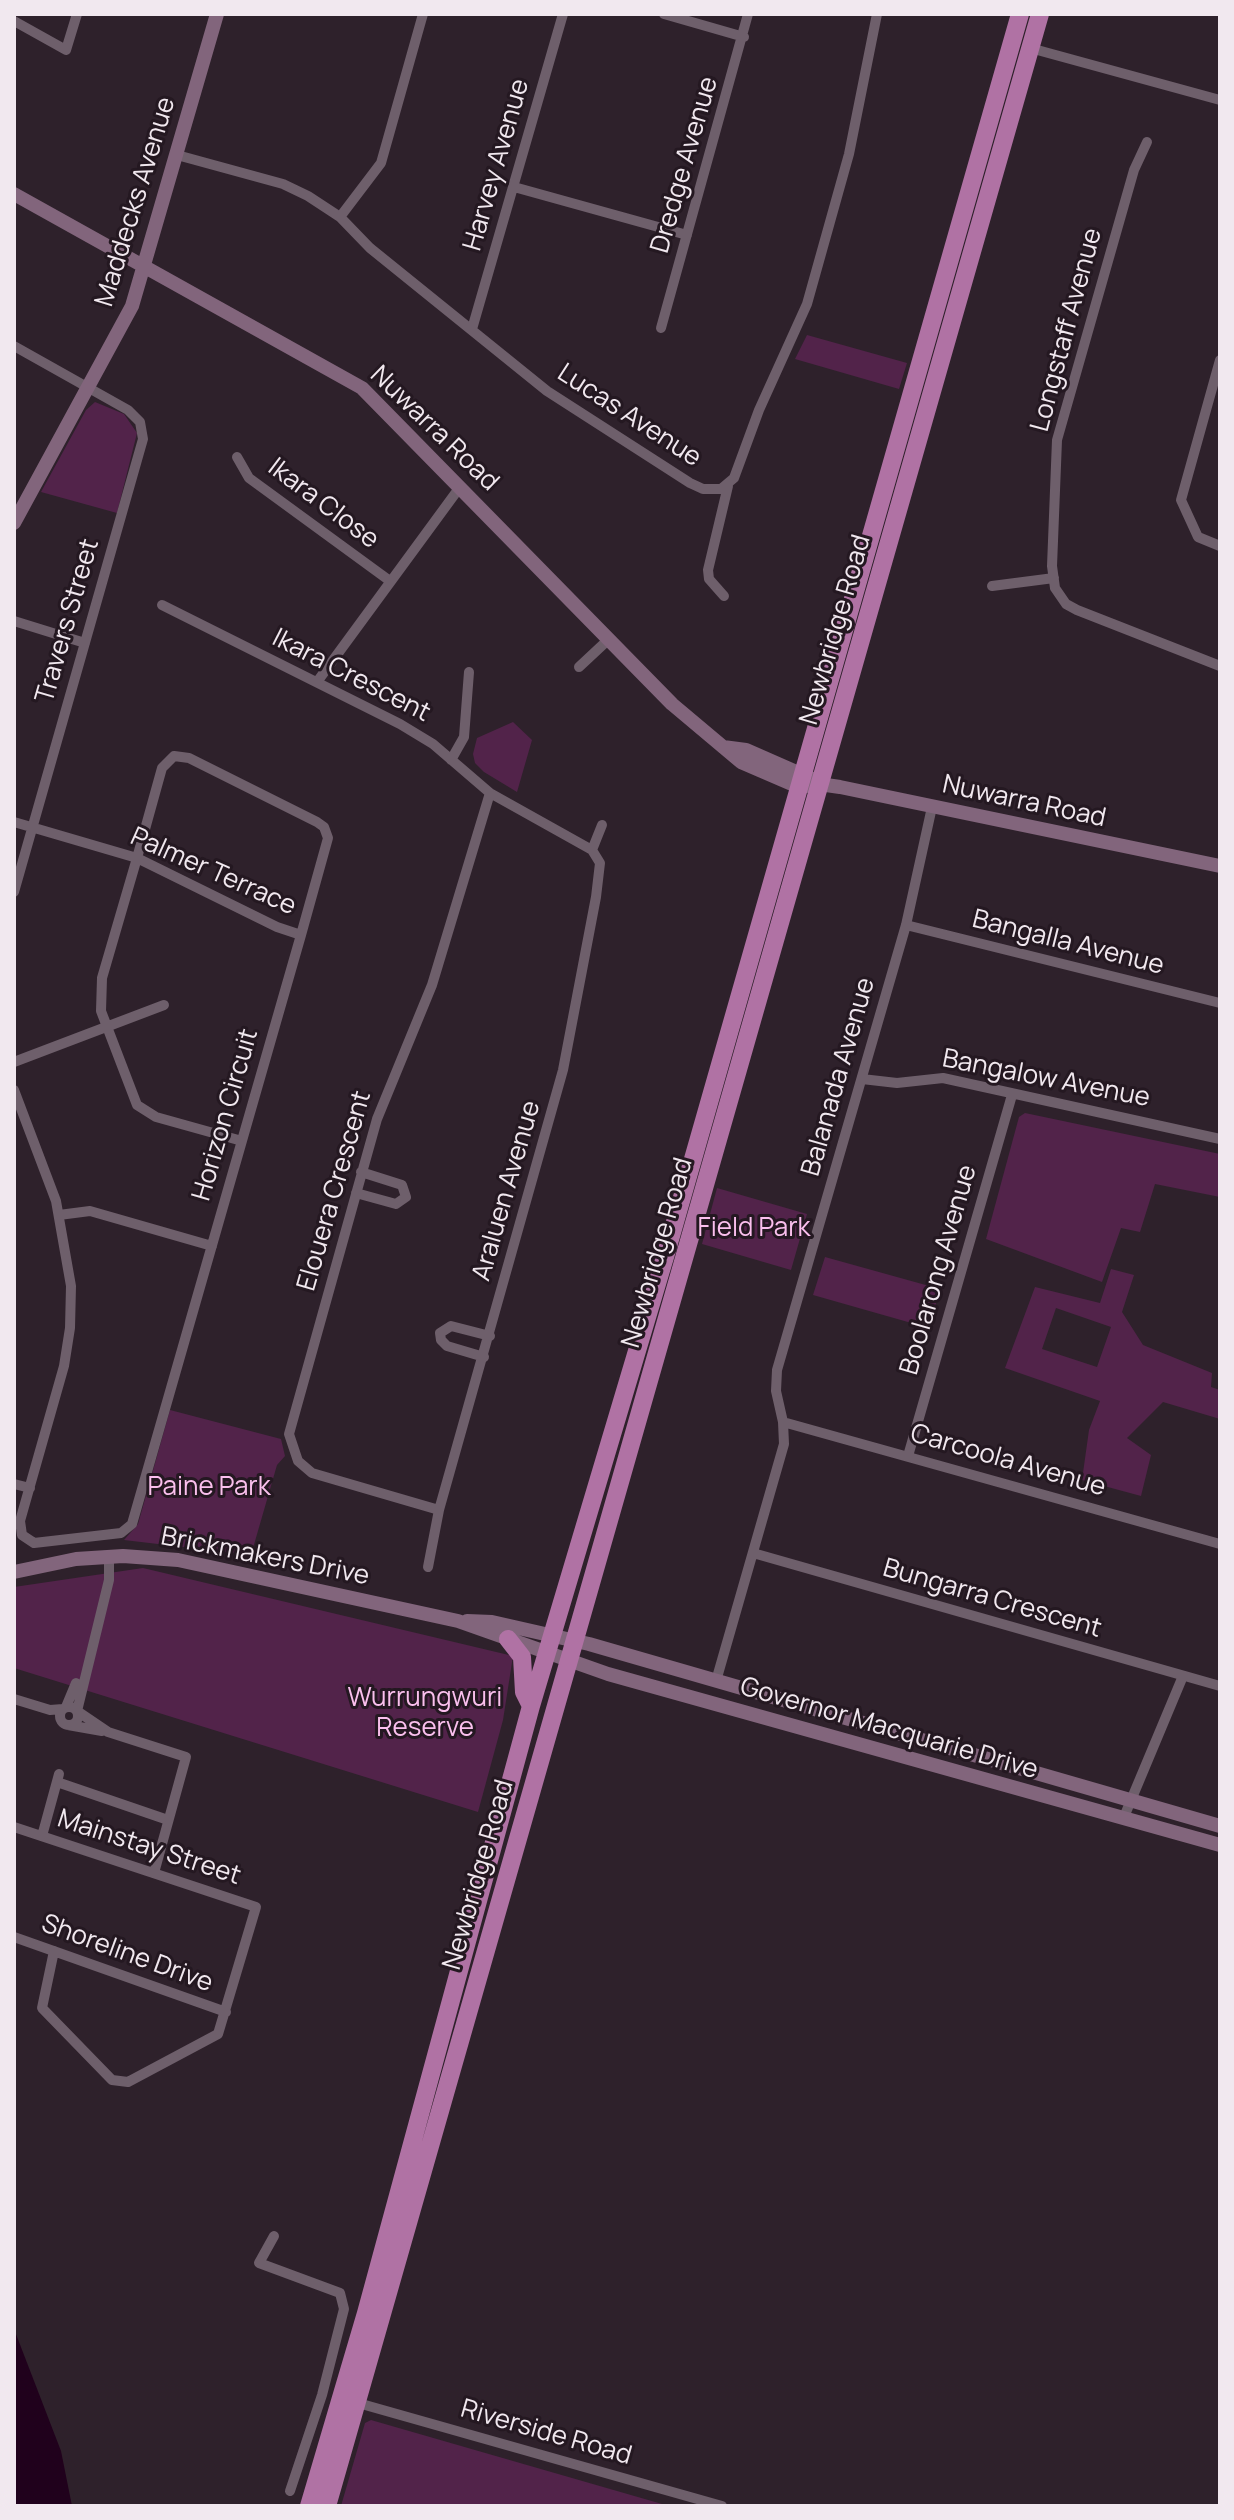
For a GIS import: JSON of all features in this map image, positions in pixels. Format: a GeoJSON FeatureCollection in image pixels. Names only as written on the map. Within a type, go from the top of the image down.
{"type":"FeatureCollection","features":[{"type":"Feature","properties":{"kind":"highway","name":"Newbridge Road"},"geometry":{"type":"LineString","coordinates":[[327,2506],[575,1641],[807,782],[1020,14]]}},
{"type":"Feature","properties":{"kind":"highway","name":"Newbridge Road"},"geometry":{"type":"LineString","coordinates":[[309,2506],[366,2313],[549,1643],[1040,14]]}},
{"type":"Feature","properties":{"kind":"highway"},"geometry":{"type":"LineString","coordinates":[[508,1639],[522,1657],[524,1692],[531,1706]]}},
{"type":"Feature","properties":{"kind":"main road","name":"Maddecks Avenue"},"geometry":{"type":"LineString","coordinates":[[14,523],[127,318],[217,14]]}},
{"type":"Feature","properties":{"kind":"main road","name":"Nuwarra Road"},"geometry":{"type":"LineString","coordinates":[[14,194],[362,388],[672,704],[723,747],[746,750],[807,782],[1220,866]]}},
{"type":"Feature","properties":{"kind":"main road","name":"Brickmakers Drive"},"geometry":{"type":"LineString","coordinates":[[14,1572],[76,1559],[178,1560],[458,1621],[508,1639],[549,1643],[575,1641]]}},
{"type":"Feature","properties":{"kind":"main road","name":"Brickmakers Drive"},"geometry":{"type":"LineString","coordinates":[[458,1621],[492,1622],[549,1643]]}},
{"type":"Feature","properties":{"kind":"main road","name":"Governor Macquarie Drive"},"geometry":{"type":"LineString","coordinates":[[575,1641],[1220,1826]]}},
{"type":"Feature","properties":{"kind":"main road","name":"Governor Macquarie Drive"},"geometry":{"type":"LineString","coordinates":[[549,1643],[568,1662],[1220,1845]]}},
{"type":"Feature","properties":{"kind":"street"},"geometry":{"type":"LineString","coordinates":[[14,21],[66,50],[77,14]]}},
{"type":"Feature","properties":{"kind":"street"},"geometry":{"type":"LineString","coordinates":[[340,217],[381,163],[423,14]]}},
{"type":"Feature","properties":{"kind":"street","name":"Harvey Avenue"},"geometry":{"type":"LineString","coordinates":[[472,329],[563,14]]}},
{"type":"Feature","properties":{"kind":"street"},"geometry":{"type":"LineString","coordinates":[[664,14],[744,37]]}},
{"type":"Feature","properties":{"kind":"street","name":"Dredge Avenue"},"geometry":{"type":"LineString","coordinates":[[661,328],[748,14]]}},
{"type":"Feature","properties":{"kind":"street","name":"Lucas Avenue"},"geometry":{"type":"LineString","coordinates":[[177,155],[283,184],[340,217],[381,256],[547,391],[690,483],[714,490],[728,486],[807,304],[849,154],[877,14]]}},
{"type":"Feature","properties":{"kind":"street"},"geometry":{"type":"LineString","coordinates":[[1030,48],[1220,100]]}},
{"type":"Feature","properties":{"kind":"street","name":"Longstaff Avenue"},"geometry":{"type":"LineString","coordinates":[[1054,578],[1057,440],[1134,170],[1147,142]]}},
{"type":"Feature","properties":{"kind":"street"},"geometry":{"type":"LineString","coordinates":[[514,187],[687,235]]}},
{"type":"Feature","properties":{"kind":"street","name":"Travers Street"},"geometry":{"type":"LineString","coordinates":[[14,346],[135,415],[143,439],[14,892]]}},
{"type":"Feature","properties":{"kind":"street"},"geometry":{"type":"LineString","coordinates":[[1220,360],[1181,500],[1198,537],[1220,546]]}},
{"type":"Feature","properties":{"kind":"street","name":"Ikara Close"},"geometry":{"type":"LineString","coordinates":[[237,457],[249,478],[390,581]]}},
{"type":"Feature","properties":{"kind":"street"},"geometry":{"type":"LineString","coordinates":[[724,596],[709,579],[708,570],[728,486]]}},
{"type":"Feature","properties":{"kind":"street"},"geometry":{"type":"LineString","coordinates":[[317,682],[460,487]]}},
{"type":"Feature","properties":{"kind":"street"},"geometry":{"type":"LineString","coordinates":[[992,586],[1054,578],[1060,596],[1077,610],[1220,666]]}},
{"type":"Feature","properties":{"kind":"street","name":"Ikara Crescent"},"geometry":{"type":"LineString","coordinates":[[162,605],[416,732],[490,793],[592,850]]}},
{"type":"Feature","properties":{"kind":"street"},"geometry":{"type":"LineString","coordinates":[[14,621],[85,643]]}},
{"type":"Feature","properties":{"kind":"street"},"geometry":{"type":"LineString","coordinates":[[579,667],[609,639]]}},
{"type":"Feature","properties":{"kind":"street"},"geometry":{"type":"LineString","coordinates":[[451,760],[464,737],[469,672]]}},
{"type":"Feature","properties":{"kind":"street","name":"Horizon Circuit"},"geometry":{"type":"LineString","coordinates":[[30,1488],[20,1526],[29,1541],[116,1534],[130,1528],[327,843],[324,827],[189,758],[174,756],[164,764],[137,858]]}},
{"type":"Feature","properties":{"kind":"street","name":"Elouera Crescent"},"geometry":{"type":"LineString","coordinates":[[439,1510],[323,1478],[304,1468],[290,1444],[291,1422],[386,1091],[442,957],[490,793]]}},
{"type":"Feature","properties":{"kind":"street","name":"Balanada Avenue"},"geometry":{"type":"LineString","coordinates":[[716,1681],[784,1444],[776,1391],[777,1370],[906,925],[932,807]]}},
{"type":"Feature","properties":{"kind":"street","name":"Palmer Terrace"},"geometry":{"type":"LineString","coordinates":[[14,822],[137,858],[277,927],[301,935]]}},
{"type":"Feature","properties":{"kind":"street","name":"Araluen Avenue"},"geometry":{"type":"LineString","coordinates":[[428,1567],[439,1510],[566,1056],[598,883],[600,863],[592,850],[602,825]]}},
{"type":"Feature","properties":{"kind":"street"},"geometry":{"type":"LineString","coordinates":[[137,858],[100,989],[106,1028],[130,1092],[143,1110],[242,1141]]}},
{"type":"Feature","properties":{"kind":"street","name":"Bangalla Avenue"},"geometry":{"type":"LineString","coordinates":[[906,925],[1220,1003]]}},
{"type":"Feature","properties":{"kind":"street"},"geometry":{"type":"LineString","coordinates":[[14,1062],[164,1005]]}},
{"type":"Feature","properties":{"kind":"street","name":"Bangalow Avenue"},"geometry":{"type":"LineString","coordinates":[[862,1079],[897,1083],[943,1078],[1220,1139]]}},
{"type":"Feature","properties":{"kind":"street"},"geometry":{"type":"LineString","coordinates":[[14,1090],[59,1215],[70,1265],[69,1337],[30,1488],[14,1484]]}},
{"type":"Feature","properties":{"kind":"street","name":"Boolarong Avenue"},"geometry":{"type":"LineString","coordinates":[[908,1456],[1012,1095]]}},
{"type":"Feature","properties":{"kind":"street"},"geometry":{"type":"LineString","coordinates":[[356,1193],[396,1204],[407,1195],[402,1185],[361,1172]]}},
{"type":"Feature","properties":{"kind":"street"},"geometry":{"type":"LineString","coordinates":[[59,1215],[90,1211],[212,1246]]}},
{"type":"Feature","properties":{"kind":"street"},"geometry":{"type":"LineString","coordinates":[[484,1357],[447,1346],[441,1340],[440,1333],[444,1327],[451,1326],[490,1336]]}},
{"type":"Feature","properties":{"kind":"street","name":"Carcoola Avenue"},"geometry":{"type":"LineString","coordinates":[[783,1422],[1220,1544]]}},
{"type":"Feature","properties":{"kind":"street","name":"Bungarra Crescent"},"geometry":{"type":"LineString","coordinates":[[753,1553],[1220,1686]]}},
{"type":"Feature","properties":{"kind":"street"},"geometry":{"type":"LineString","coordinates":[[64,1723],[103,1604],[109,1557]]}},
{"type":"Feature","properties":{"kind":"street"},"geometry":{"type":"LineString","coordinates":[[1124,1817],[1183,1676]]}},
{"type":"Feature","properties":{"kind":"street"},"geometry":{"type":"LineString","coordinates":[[14,1699],[64,1723],[108,1732],[186,1757],[154,1873]]}},
{"type":"Feature","properties":{"kind":"street"},"geometry":{"type":"LineString","coordinates":[[36,1707],[71,1708],[108,1732]]}},
{"type":"Feature","properties":{"kind":"street"},"geometry":{"type":"LineString","coordinates":[[64,1723],[78,1719],[71,1708]]}},
{"type":"Feature","properties":{"kind":"street"},"geometry":{"type":"LineString","coordinates":[[42,1836],[58,1778],[168,1820]]}},
{"type":"Feature","properties":{"kind":"street","name":"Mainstay Street"},"geometry":{"type":"LineString","coordinates":[[14,1827],[256,1907],[226,2012]]}},
{"type":"Feature","properties":{"kind":"street","name":"Shoreline Drive"},"geometry":{"type":"LineString","coordinates":[[14,1937],[226,2012]]}},
{"type":"Feature","properties":{"kind":"street"},"geometry":{"type":"LineString","coordinates":[[54,1951],[42,2008],[117,2081],[133,2080],[218,2034],[226,2012]]}},
{"type":"Feature","properties":{"kind":"street"},"geometry":{"type":"LineString","coordinates":[[274,2236],[259,2263],[340,2293],[344,2309],[322,2395],[290,2491]]}},
{"type":"Feature","properties":{"kind":"street","name":"Riverside Road"},"geometry":{"type":"LineString","coordinates":[[358,2403],[722,2506]]}},
{"type":"Feature","properties":{"kind":"green space"},"geometry":{"type":"Polygon","coordinates":[[[807,335],[907,363],[899,389],[795,359],[807,335]]]}},
{"type":"Feature","properties":{"kind":"green space"},"geometry":{"type":"Polygon","coordinates":[[[95,402],[124,414],[137,433],[117,513],[41,492],[86,410],[95,402]]]}},
{"type":"Feature","properties":{"kind":"green space"},"geometry":{"type":"Polygon","coordinates":[[[513,722],[532,740],[517,792],[484,772],[475,763],[473,754],[477,738],[513,722]]]}},
{"type":"Feature","properties":{"kind":"green space"},"geometry":{"type":"Polygon","coordinates":[[[1025,1113],[1220,1154],[1220,1197],[1155,1184],[1140,1232],[1121,1228],[1102,1282],[986,1239],[1019,1117],[1025,1113]]]}},
{"type":"Feature","properties":{"kind":"green space","name":"Field Park"},"geometry":{"type":"Polygon","coordinates":[[[717,1188],[807,1214],[791,1270],[702,1244],[717,1188]]]}},
{"type":"Feature","properties":{"kind":"green space"},"geometry":{"type":"Polygon","coordinates":[[[825,1257],[940,1289],[929,1328],[813,1295],[825,1257]]]}},
{"type":"Feature","properties":{"kind":"green space"},"geometry":{"type":"Polygon","coordinates":[[[1111,1269],[1134,1275],[1122,1312],[1143,1345],[1212,1373],[1211,1387],[1220,1390],[1220,1419],[1163,1402],[1127,1438],[1151,1455],[1141,1496],[1082,1480],[1089,1430],[1100,1401],[1005,1368],[1035,1287],[1100,1303],[1111,1269]],[[1056,1308],[1042,1349],[1097,1367],[1111,1327],[1056,1308]]]}},
{"type":"Feature","properties":{"kind":"green space","name":"Paine Park"},"geometry":{"type":"Polygon","coordinates":[[[170,1410],[281,1439],[285,1456],[277,1465],[251,1555],[124,1540],[138,1524],[170,1410]]]}},
{"type":"Feature","properties":{"kind":"green space","name":"Wurrungwuri Reserve"},"geometry":{"type":"Polygon","coordinates":[[[143,1568],[513,1656],[503,1720],[478,1812],[14,1668],[14,1587],[143,1568]]]}},
{"type":"Feature","properties":{"kind":"green space"},"geometry":{"type":"Polygon","coordinates":[[[371,2420],[669,2506],[341,2506],[365,2423],[371,2420]]]}},
{"type":"Feature","properties":{"kind":"shaded area"},"geometry":{"type":"Polygon","coordinates":[[[14,2329],[61,2451],[72,2506],[14,2506],[14,2329]]]}}]}
